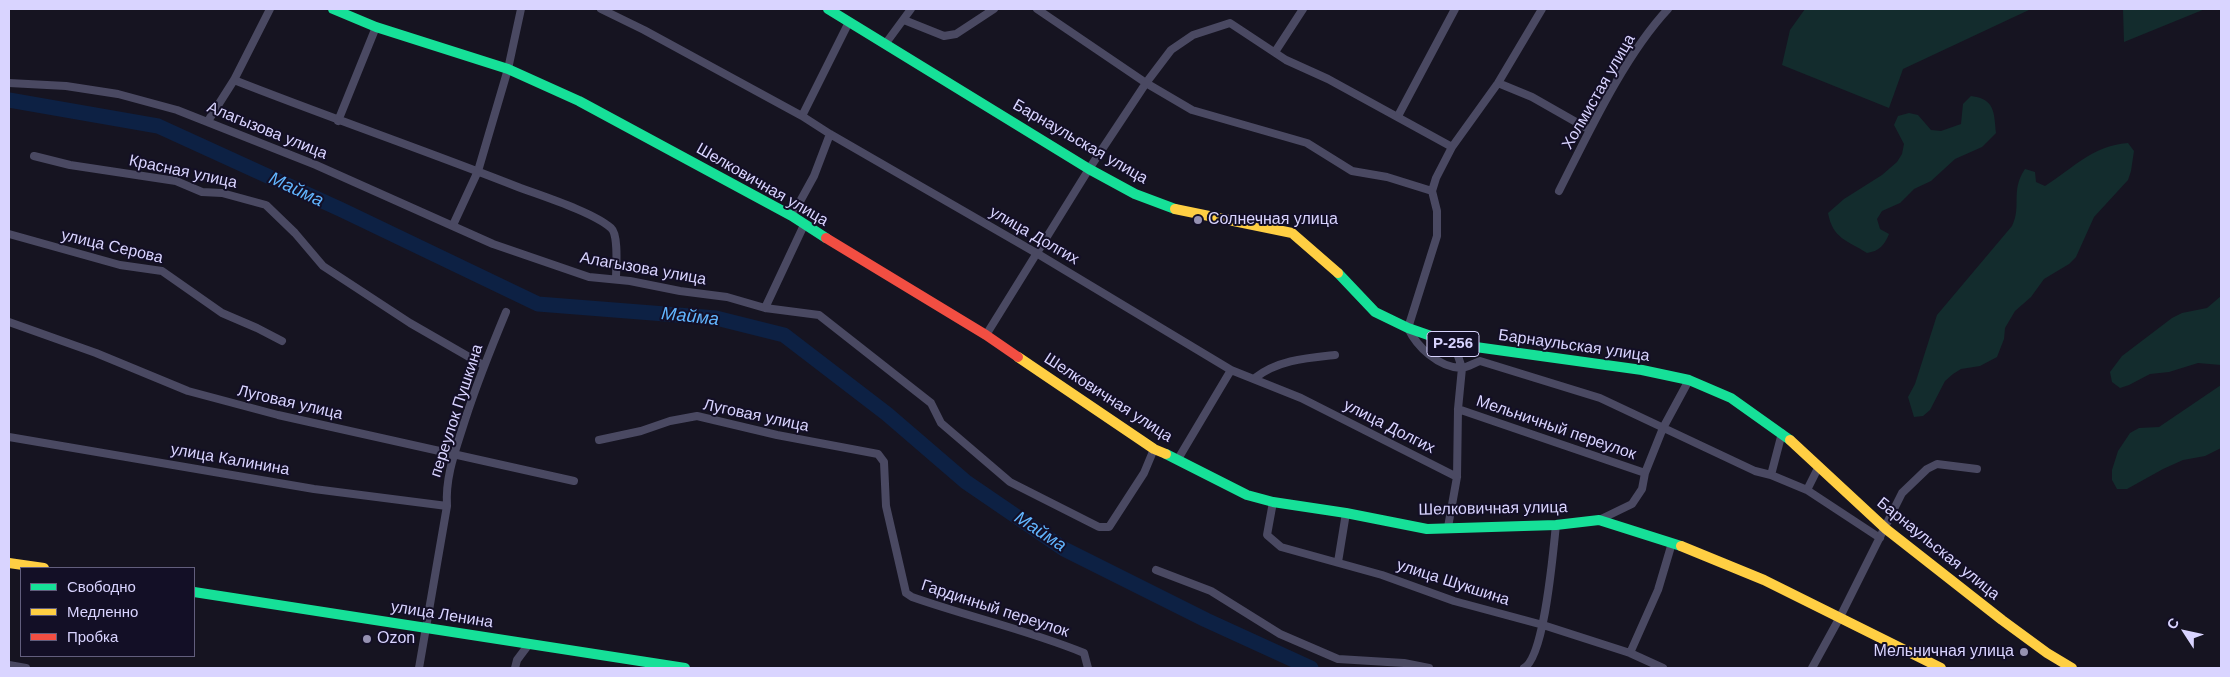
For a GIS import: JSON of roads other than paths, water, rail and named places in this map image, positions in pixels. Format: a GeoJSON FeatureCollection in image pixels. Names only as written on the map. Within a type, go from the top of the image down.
{"type":"FeatureCollection","features":[{"type":"Feature","properties":{"kind":"street"},"geometry":{"type":"LineString","coordinates":[[208,122],[234,80],[270,9]]}},
{"type":"Feature","properties":{"kind":"street","name":"Шелковичная улица"},"geometry":{"type":"LineString","coordinates":[[333,9],[376,27],[508,70],[578,101],[792,216],[986,335],[1154,449],[1178,459],[1247,496],[1427,529],[1556,525],[1599,520],[1672,543],[1764,580],[1941,668]]}},
{"type":"Feature","properties":{"kind":"street"},"geometry":{"type":"LineString","coordinates":[[453,225],[478,171],[508,70],[521,9]]}},
{"type":"Feature","properties":{"kind":"street","name":"улица Долгих"},"geometry":{"type":"LineString","coordinates":[[602,9],[802,116],[1231,370],[1301,398],[1457,477]]}},
{"type":"Feature","properties":{"kind":"street","name":"Барнаульская улица"},"geometry":{"type":"LineString","coordinates":[[828,9],[1089,169],[1135,194],[1175,209],[1292,233],[1341,276],[1375,312],[1408,328],[1454,344],[1642,370],[1689,380],[1731,398],[1782,433],[1820,466],[1886,529],[2002,620],[2047,653],[2072,668]]}},
{"type":"Feature","properties":{"kind":"street"},"geometry":{"type":"LineString","coordinates":[[886,43],[911,9]]}},
{"type":"Feature","properties":{"kind":"street"},"geometry":{"type":"LineString","coordinates":[[904,20],[944,36],[956,34],[994,9]]}},
{"type":"Feature","properties":{"kind":"street"},"geometry":{"type":"LineString","coordinates":[[1037,9],[1146,83],[1192,110],[1307,142],[1352,170],[1387,177],[1432,192]]}},
{"type":"Feature","properties":{"kind":"street"},"geometry":{"type":"LineString","coordinates":[[1275,52],[1303,9]]}},
{"type":"Feature","properties":{"kind":"street"},"geometry":{"type":"LineString","coordinates":[[1398,116],[1455,9]]}},
{"type":"Feature","properties":{"kind":"street"},"geometry":{"type":"LineString","coordinates":[[1542,9],[1498,83],[1452,147],[1436,178],[1432,192],[1437,210],[1437,236],[1408,328],[1414,342],[1437,361],[1462,368],[1480,361],[1600,398],[1755,471],[1771,475],[1808,490],[1880,538]]}},
{"type":"Feature","properties":{"kind":"street","name":"Холмистая улица"},"geometry":{"type":"LineString","coordinates":[[1559,191],[1590,130],[1632,56],[1665,10]]}},
{"type":"Feature","properties":{"kind":"street"},"geometry":{"type":"LineString","coordinates":[[802,116],[849,22]]}},
{"type":"Feature","properties":{"kind":"street"},"geometry":{"type":"LineString","coordinates":[[986,335],[1089,169],[1146,83],[1171,50],[1193,35],[1230,23],[1286,60],[1398,116],[1452,147]]}},
{"type":"Feature","properties":{"kind":"street"},"geometry":{"type":"LineString","coordinates":[[338,121],[376,27]]}},
{"type":"Feature","properties":{"kind":"street"},"geometry":{"type":"LineString","coordinates":[[234,80],[338,121],[478,171],[583,212],[612,228],[616,236],[616,279]]}},
{"type":"Feature","properties":{"kind":"street","name":"Алагызова улица"},"geometry":{"type":"LineString","coordinates":[[9,83],[66,86],[118,94],[177,110],[316,165],[493,244],[589,277],[616,279],[727,297],[765,308],[819,315],[931,403],[941,423],[1010,482],[1099,528],[1109,527],[1144,473],[1154,449]]}},
{"type":"Feature","properties":{"kind":"street"},"geometry":{"type":"LineString","coordinates":[[1498,83],[1532,97],[1590,130]]}},
{"type":"Feature","properties":{"kind":"street"},"geometry":{"type":"LineString","coordinates":[[792,216],[814,176],[830,134]]}},
{"type":"Feature","properties":{"kind":"street","name":"Красная улица"},"geometry":{"type":"LineString","coordinates":[[34,156],[70,165],[176,181],[202,192],[222,193],[266,205],[295,233],[324,266],[410,324],[483,365]]}},
{"type":"Feature","properties":{"kind":"street"},"geometry":{"type":"LineString","coordinates":[[765,308],[804,225]]}},
{"type":"Feature","properties":{"kind":"street","name":"улица Серова"},"geometry":{"type":"LineString","coordinates":[[9,234],[120,264],[162,271],[222,313],[282,341]]}},
{"type":"Feature","properties":{"kind":"street","name":"переулок Пушкина"},"geometry":{"type":"LineString","coordinates":[[419,668],[447,506],[446,486],[454,454],[483,365],[506,312]]}},
{"type":"Feature","properties":{"kind":"street","name":"Луговая улица"},"geometry":{"type":"LineString","coordinates":[[9,322],[96,353],[188,392],[278,415],[574,481]]}},
{"type":"Feature","properties":{"kind":"street"},"geometry":{"type":"LineString","coordinates":[[1448,527],[1457,477],[1458,409],[1462,368],[1454,344]]}},
{"type":"Feature","properties":{"kind":"street"},"geometry":{"type":"LineString","coordinates":[[1255,378],[1265,370],[1297,359],[1335,354]]}},
{"type":"Feature","properties":{"kind":"street"},"geometry":{"type":"LineString","coordinates":[[1178,459],[1231,370]]}},
{"type":"Feature","properties":{"kind":"street"},"geometry":{"type":"LineString","coordinates":[[1599,520],[1632,504],[1642,489],[1645,473],[1663,428],[1689,380]]}},
{"type":"Feature","properties":{"kind":"street","name":"Мельничный переулок"},"geometry":{"type":"LineString","coordinates":[[1458,409],[1645,473]]}},
{"type":"Feature","properties":{"kind":"street","name":"Луговая улица"},"geometry":{"type":"LineString","coordinates":[[599,440],[642,431],[670,421],[697,416],[777,435],[878,454]]}},
{"type":"Feature","properties":{"kind":"street"},"geometry":{"type":"LineString","coordinates":[[1771,475],[1782,433]]}},
{"type":"Feature","properties":{"kind":"street","name":"улица Калинина"},"geometry":{"type":"LineString","coordinates":[[9,437],[314,488],[447,506]]}},
{"type":"Feature","properties":{"kind":"street","name":"Гардинный переулок"},"geometry":{"type":"LineString","coordinates":[[878,454],[884,462],[886,506],[906,593],[912,597],[957,613],[1053,641],[1084,653],[1088,668]]}},
{"type":"Feature","properties":{"kind":"street"},"geometry":{"type":"LineString","coordinates":[[1812,668],[1886,529],[1902,493],[1928,469],[1937,464],[1977,469]]}},
{"type":"Feature","properties":{"kind":"street"},"geometry":{"type":"LineString","coordinates":[[1808,490],[1820,466]]}},
{"type":"Feature","properties":{"kind":"street","name":"улица Шукшина"},"geometry":{"type":"LineString","coordinates":[[1273,502],[1267,535],[1281,547],[1382,575],[1454,601],[1543,625],[1630,653],[1663,668]]}},
{"type":"Feature","properties":{"kind":"street"},"geometry":{"type":"LineString","coordinates":[[1338,562],[1346,513]]}},
{"type":"Feature","properties":{"kind":"street"},"geometry":{"type":"LineString","coordinates":[[1524,668],[1528,666],[1532,657],[1543,625],[1556,525]]}},
{"type":"Feature","properties":{"kind":"street"},"geometry":{"type":"LineString","coordinates":[[1630,653],[1658,590],[1672,543]]}},
{"type":"Feature","properties":{"kind":"street"},"geometry":{"type":"LineString","coordinates":[[9,563],[37,567]]}},
{"type":"Feature","properties":{"kind":"street"},"geometry":{"type":"LineString","coordinates":[[1156,570],[1211,591],[1280,634],[1338,659],[1404,663],[1429,668]]}},
{"type":"Feature","properties":{"kind":"street","name":"улица Ленина"},"geometry":{"type":"LineString","coordinates":[[195,592],[685,668]]}},
{"type":"Feature","properties":{"kind":"street"},"geometry":{"type":"LineString","coordinates":[[515,668],[517,660],[528,644]]}},
{"type":"Feature","properties":{"kind":"street"},"geometry":{"type":"LineString","coordinates":[[9,666],[26,668]]}},
{"type":"Feature","properties":{"kind":"waterway","name":"Майма"},"geometry":{"type":"LineString","coordinates":[[9,100],[158,126],[342,210],[538,304],[716,318],[784,335],[887,414],[966,482],[1064,549],[1206,620],[1311,668]]}},
{"type":"Feature","properties":{"kind":"place","name":"Солнечная улица"},"geometry":{"type":"Point","coordinates":[1198,220]}},
{"type":"Feature","properties":{"kind":"place","name":"Ozon"},"geometry":{"type":"Point","coordinates":[367,639]}},
{"type":"Feature","properties":{"kind":"place","name":"Мельничная улица"},"geometry":{"type":"Point","coordinates":[2024,652]}}]}
